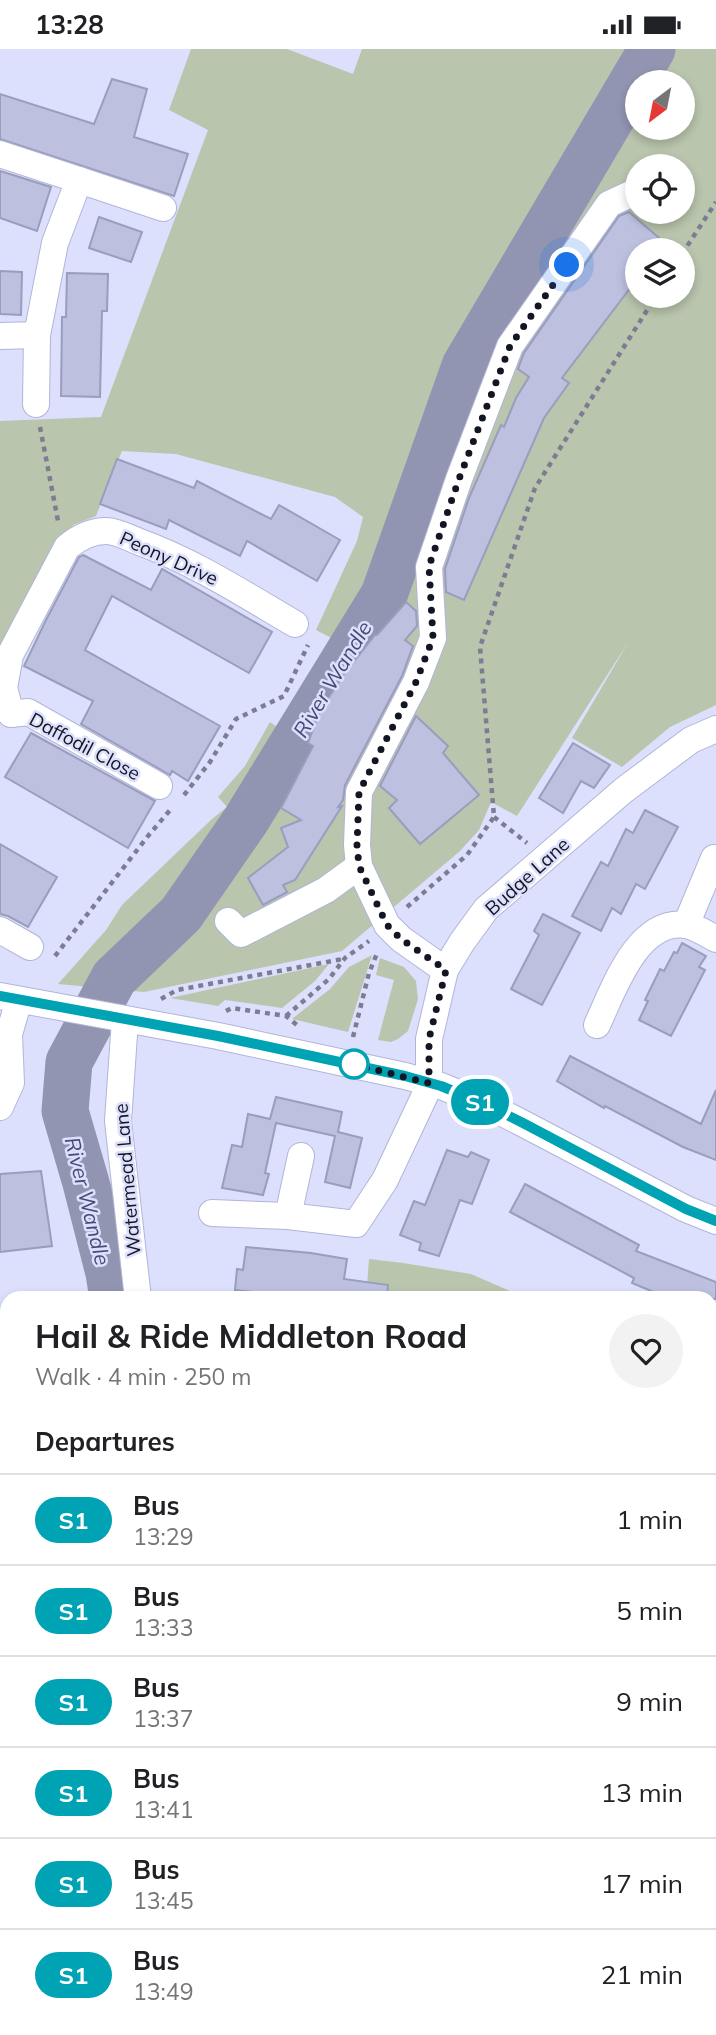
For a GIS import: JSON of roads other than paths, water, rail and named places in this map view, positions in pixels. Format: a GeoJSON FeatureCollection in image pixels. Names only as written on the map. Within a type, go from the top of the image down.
{"type":"FeatureCollection","features":[{"type":"Feature","properties":{"kind":"street"},"geometry":{"type":"LineString","coordinates":[[0,154],[163,208]]}},
{"type":"Feature","properties":{"kind":"street"},"geometry":{"type":"LineString","coordinates":[[36,404],[37,335],[55,243],[79,180]]}},
{"type":"Feature","properties":{"kind":"street"},"geometry":{"type":"LineString","coordinates":[[446,970],[384,933],[359,866],[359,792],[416,682],[433,638],[429,566],[510,346],[609,204],[625,197]]}},
{"type":"Feature","properties":{"kind":"street"},"geometry":{"type":"LineString","coordinates":[[0,336],[37,335]]}},
{"type":"Feature","properties":{"kind":"street","name":"Peony Drive"},"geometry":{"type":"LineString","coordinates":[[5,719],[4,688],[10,655],[67,547],[91,533],[108,531],[193,564],[295,624]]}},
{"type":"Feature","properties":{"kind":"street","name":"Daffodil Close"},"geometry":{"type":"LineString","coordinates":[[5,719],[28,712],[159,786]]}},
{"type":"Feature","properties":{"kind":"street","name":"Budge Lane"},"geometry":{"type":"LineString","coordinates":[[429,1083],[429,1039],[446,970],[486,909],[624,790],[691,740],[716,729]]}},
{"type":"Feature","properties":{"kind":"street"},"geometry":{"type":"LineString","coordinates":[[686,925],[714,858]]}},
{"type":"Feature","properties":{"kind":"street"},"geometry":{"type":"LineString","coordinates":[[228,921],[241,934],[326,890],[359,866]]}},
{"type":"Feature","properties":{"kind":"street"},"geometry":{"type":"LineString","coordinates":[[597,1025],[632,953],[648,937],[667,926],[686,925],[716,939]]}},
{"type":"Feature","properties":{"kind":"street"},"geometry":{"type":"LineString","coordinates":[[0,930],[30,947]]}},
{"type":"Feature","properties":{"kind":"street"},"geometry":{"type":"LineString","coordinates":[[0,1107],[11,1083],[10,998],[317,1056],[429,1083],[485,1104],[686,1209],[716,1221]]}},
{"type":"Feature","properties":{"kind":"street","name":"Watermead Lane"},"geometry":{"type":"LineString","coordinates":[[125,1020],[118,1121],[137,1291]]}},
{"type":"Feature","properties":{"kind":"street"},"geometry":{"type":"LineString","coordinates":[[212,1213],[288,1216],[356,1224],[385,1180],[429,1083]]}},
{"type":"Feature","properties":{"kind":"street"},"geometry":{"type":"LineString","coordinates":[[288,1216],[301,1156]]}},
{"type":"Feature","properties":{"kind":"waterway","name":"River Wandle"},"geometry":{"type":"LineString","coordinates":[[112,1291],[86,1183],[65,1111],[69,1062],[114,978],[181,914],[246,820],[384,595],[465,366],[652,49]]}}]}
